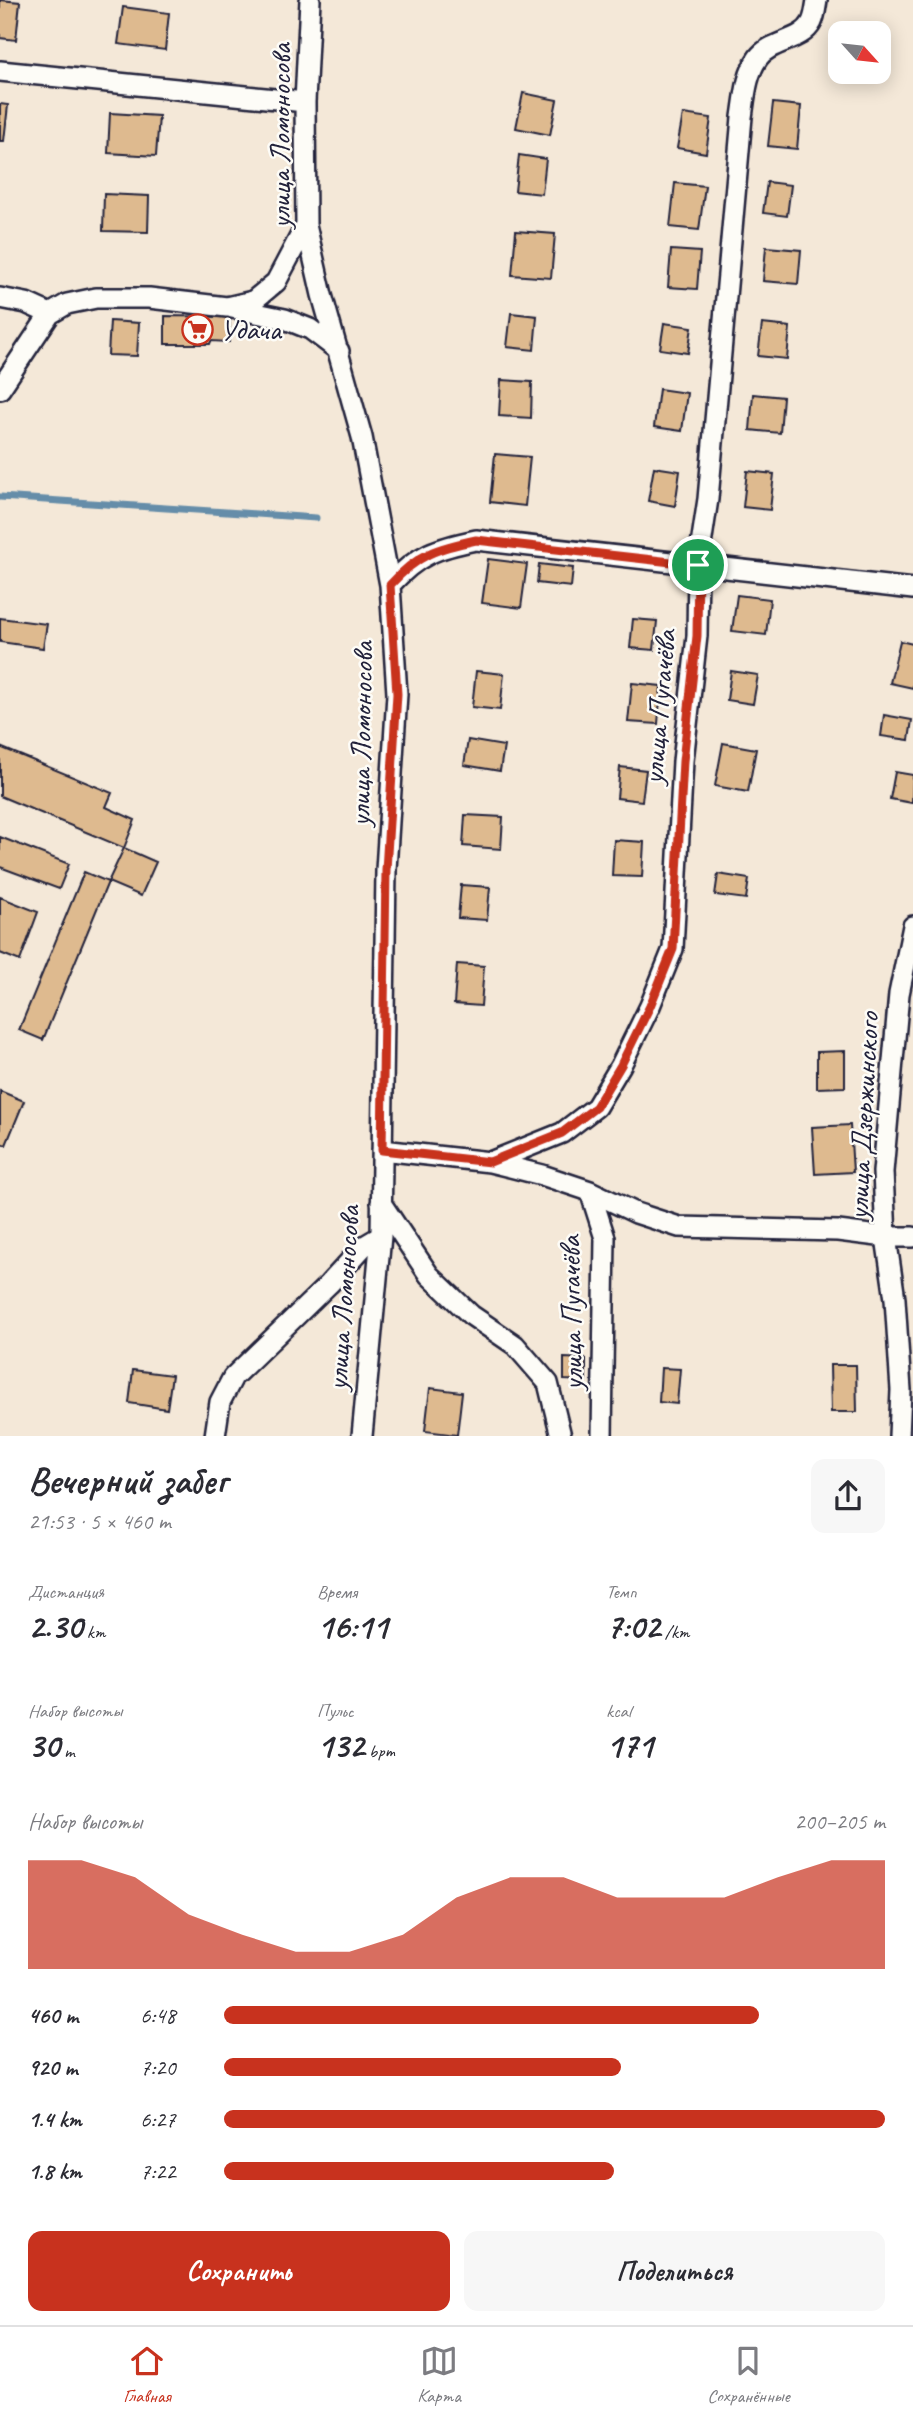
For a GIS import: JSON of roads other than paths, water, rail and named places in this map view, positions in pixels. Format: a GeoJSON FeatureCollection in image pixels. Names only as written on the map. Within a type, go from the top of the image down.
{"type":"FeatureCollection","features":[{"type":"Feature","properties":{"kind":"street","name":"улица Ломоносова"},"geometry":{"type":"LineString","coordinates":[[310,0],[305,102],[306,225],[322,295],[362,437],[390,585],[397,694],[386,870],[381,1236],[362,1436]]}},
{"type":"Feature","properties":{"kind":"street","name":"улица Пугачёва"},"geometry":{"type":"LineString","coordinates":[[490,1162],[562,1133],[596,1107],[621,1065],[650,1006],[673,949],[683,761],[697,636],[698,565],[708,499],[742,117],[749,75],[758,57],[776,44],[802,33],[813,22],[817,0]]}},
{"type":"Feature","properties":{"kind":"street"},"geometry":{"type":"LineString","coordinates":[[0,71],[305,102]]}},
{"type":"Feature","properties":{"kind":"street"},"geometry":{"type":"LineString","coordinates":[[227,307],[253,301],[276,282],[306,225]]}},
{"type":"Feature","properties":{"kind":"street"},"geometry":{"type":"LineString","coordinates":[[0,298],[26,303],[50,314]]}},
{"type":"Feature","properties":{"kind":"street"},"geometry":{"type":"LineString","coordinates":[[0,389],[50,314],[67,304],[96,298],[149,298],[227,307],[285,319],[310,329],[339,351]]}},
{"type":"Feature","properties":{"kind":"street"},"geometry":{"type":"LineString","coordinates":[[390,585],[408,565],[442,547],[476,540],[913,589]]}},
{"type":"Feature","properties":{"kind":"street","name":"улица Дзержинского"},"geometry":{"type":"LineString","coordinates":[[899,1436],[901,1390],[895,1299],[886,1237],[883,1172],[899,994],[913,926]]}},
{"type":"Feature","properties":{"kind":"street"},"geometry":{"type":"LineString","coordinates":[[382,1150],[490,1162],[542,1175],[590,1191],[636,1213],[679,1227],[838,1231],[886,1237],[913,1237]]}},
{"type":"Feature","properties":{"kind":"street","name":"улица Пугачёва"},"geometry":{"type":"LineString","coordinates":[[590,1191],[606,1238],[602,1436]]}},
{"type":"Feature","properties":{"kind":"street"},"geometry":{"type":"LineString","coordinates":[[381,1203],[429,1275],[471,1315],[515,1345],[548,1383],[561,1436]]}},
{"type":"Feature","properties":{"kind":"street"},"geometry":{"type":"LineString","coordinates":[[215,1436],[220,1402],[233,1377],[320,1293],[364,1246],[381,1236]]}},
{"type":"Feature","properties":{"kind":"waterway"},"geometry":{"type":"LineString","coordinates":[[0,497],[316,518]]}},
{"type":"Feature","properties":{"kind":"place","name":"Удача"},"geometry":{"type":"Point","coordinates":[197,329]}}]}
